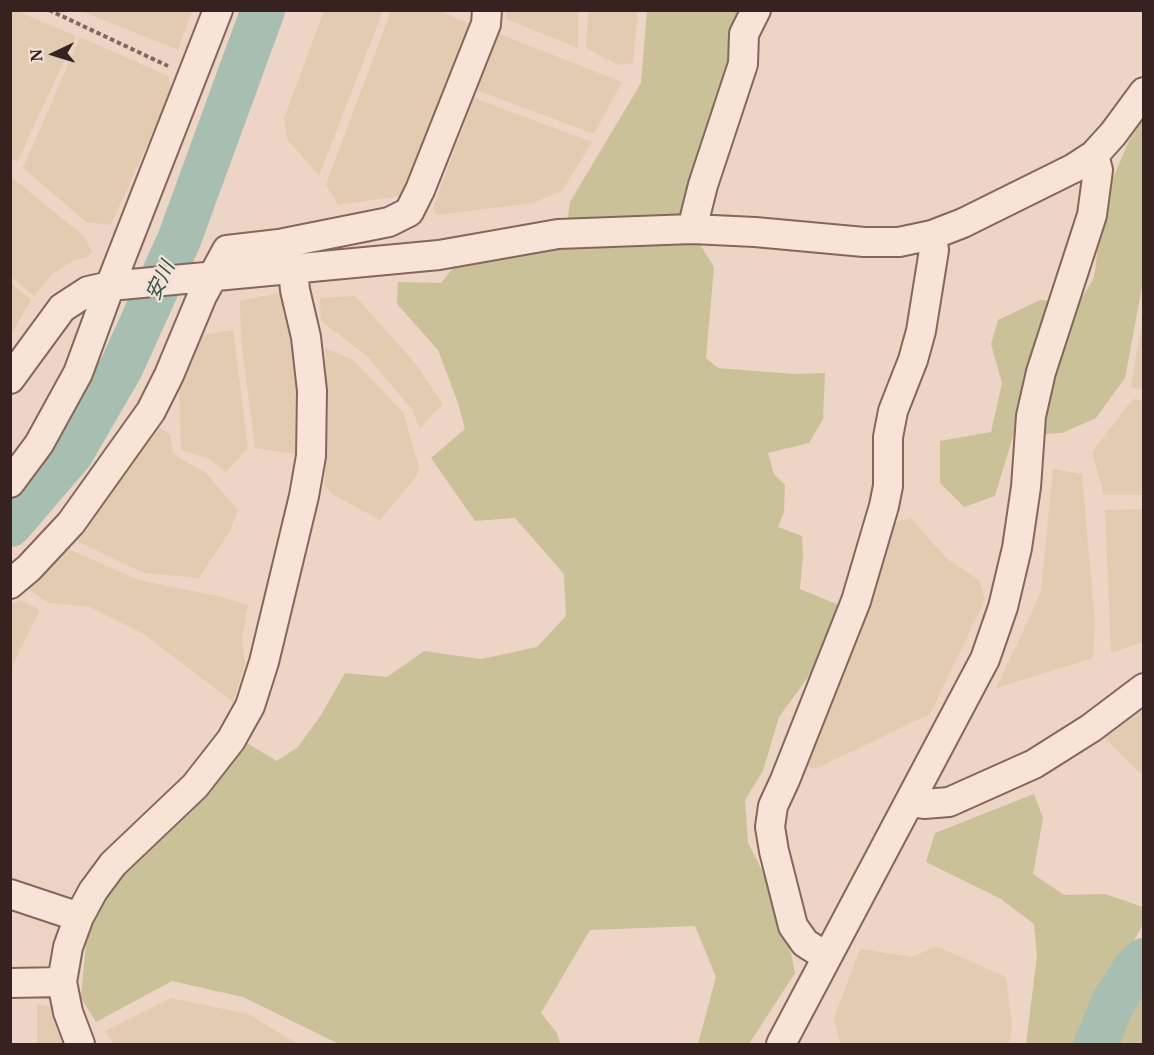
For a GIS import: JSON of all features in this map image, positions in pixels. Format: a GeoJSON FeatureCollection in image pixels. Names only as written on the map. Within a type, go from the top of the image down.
{"type":"FeatureCollection","features":[{"type":"Feature","properties":{"kind":"street"},"geometry":{"type":"LineString","coordinates":[[10,483],[39,444],[78,373],[116,285],[218,10]]}},
{"type":"Feature","properties":{"kind":"street"},"geometry":{"type":"LineString","coordinates":[[10,584],[29,568],[71,523],[151,411],[169,375],[202,296],[207,277],[227,250],[279,244],[389,222],[409,212],[420,190],[486,24],[487,10]]}},
{"type":"Feature","properties":{"kind":"street"},"geometry":{"type":"LineString","coordinates":[[692,229],[703,185],[744,64],[744,34],[756,10]]}},
{"type":"Feature","properties":{"kind":"street"},"geometry":{"type":"LineString","coordinates":[[10,379],[62,308],[88,291],[116,285],[439,255],[558,234],[692,229],[864,242],[899,242],[932,235],[963,223],[1038,186],[1094,155],[1113,134],[1143,92]]}},
{"type":"Feature","properties":{"kind":"street"},"geometry":{"type":"LineString","coordinates":[[781,1044],[985,659],[1003,607],[1017,548],[1026,487],[1031,416],[1041,372],[1092,215],[1098,170],[1094,155]]}},
{"type":"Feature","properties":{"kind":"street"},"geometry":{"type":"LineString","coordinates":[[827,957],[805,943],[793,926],[770,827],[773,806],[856,602],[884,506],[888,486],[888,437],[893,411],[913,360],[921,331],[934,250],[932,235]]}},
{"type":"Feature","properties":{"kind":"street"},"geometry":{"type":"LineString","coordinates":[[80,1044],[68,1012],[62,982],[68,947],[79,917],[93,891],[113,864],[195,786],[231,740],[250,706],[264,662],[304,496],[310,456],[312,391],[306,337],[295,290],[293,268]]}},
{"type":"Feature","properties":{"kind":"street"},"geometry":{"type":"LineString","coordinates":[[910,802],[924,804],[949,802],[1034,764],[1091,728],[1143,688]]}},
{"type":"Feature","properties":{"kind":"street"},"geometry":{"type":"LineString","coordinates":[[10,894],[79,917]]}},
{"type":"Feature","properties":{"kind":"street"},"geometry":{"type":"LineString","coordinates":[[10,983],[62,982]]}},
{"type":"Feature","properties":{"kind":"path"},"geometry":{"type":"LineString","coordinates":[[49,10],[193,77]]}},
{"type":"Feature","properties":{"kind":"shaded area"},"geometry":{"type":"Polygon","coordinates":[[[10,11],[17,11],[76,36],[17,162],[10,157],[10,11]]]}},
{"type":"Feature","properties":{"kind":"shaded area"},"geometry":{"type":"Polygon","coordinates":[[[81,11],[192,11],[178,50],[81,11]]]}},
{"type":"Feature","properties":{"kind":"shaded area"},"geometry":{"type":"Polygon","coordinates":[[[324,11],[383,11],[319,176],[287,139],[284,118],[324,11]]]}},
{"type":"Feature","properties":{"kind":"shaded area"},"geometry":{"type":"Polygon","coordinates":[[[391,11],[440,11],[470,24],[407,195],[338,205],[326,184],[391,11]]]}},
{"type":"Feature","properties":{"kind":"shaded area"},"geometry":{"type":"Polygon","coordinates":[[[506,11],[578,11],[578,48],[506,19],[506,11]]]}},
{"type":"Feature","properties":{"kind":"shaded area"},"geometry":{"type":"Polygon","coordinates":[[[588,11],[638,11],[633,63],[618,65],[586,48],[588,11]]]}},
{"type":"Feature","properties":{"kind":"shaded area"},"geometry":{"type":"Polygon","coordinates":[[[647,11],[749,11],[691,230],[714,267],[706,358],[718,368],[794,374],[825,373],[823,419],[809,443],[768,453],[774,474],[785,485],[784,512],[778,527],[802,536],[800,589],[839,605],[827,651],[779,717],[763,771],[745,800],[748,843],[782,909],[795,973],[749,1044],[698,1044],[716,977],[695,926],[590,930],[541,1013],[557,1033],[560,1044],[339,1044],[243,997],[172,981],[96,1022],[81,998],[87,934],[110,874],[245,742],[277,761],[298,747],[321,715],[345,673],[387,677],[424,651],[481,659],[537,647],[566,616],[564,574],[515,518],[475,521],[431,458],[465,429],[438,350],[397,304],[398,282],[441,283],[457,263],[564,246],[570,202],[641,83],[647,11]]]}},
{"type":"Feature","properties":{"kind":"shaded area"},"geometry":{"type":"Polygon","coordinates":[[[497,33],[622,82],[594,134],[476,90],[497,33]]]}},
{"type":"Feature","properties":{"kind":"shaded area"},"geometry":{"type":"Polygon","coordinates":[[[80,37],[168,76],[172,89],[111,225],[86,222],[23,168],[80,37]]]}},
{"type":"Feature","properties":{"kind":"shaded area"},"geometry":{"type":"Polygon","coordinates":[[[474,98],[592,142],[562,191],[533,203],[437,215],[433,208],[474,98]]]}},
{"type":"Feature","properties":{"kind":"shaded area"},"geometry":{"type":"Polygon","coordinates":[[[1143,120],[1143,282],[1125,378],[1096,418],[1062,433],[1013,436],[995,496],[964,507],[940,483],[940,441],[991,432],[1002,383],[991,344],[998,320],[1040,300],[1078,304],[1094,278],[1104,199],[1129,141],[1143,120]]]}},
{"type":"Feature","properties":{"kind":"shaded area"},"geometry":{"type":"Polygon","coordinates":[[[10,176],[84,236],[93,252],[87,257],[74,260],[52,274],[34,296],[11,277],[10,176]]]}},
{"type":"Feature","properties":{"kind":"shaded area"},"geometry":{"type":"Polygon","coordinates":[[[11,283],[31,300],[11,335],[11,283]]]}},
{"type":"Feature","properties":{"kind":"shaded area"},"geometry":{"type":"Polygon","coordinates":[[[284,292],[296,381],[295,454],[255,448],[241,339],[240,301],[284,292]]]}},
{"type":"Feature","properties":{"kind":"shaded area"},"geometry":{"type":"Polygon","coordinates":[[[355,296],[415,363],[443,404],[420,428],[412,410],[367,356],[321,321],[320,298],[355,296]]]}},
{"type":"Feature","properties":{"kind":"shaded area"},"geometry":{"type":"Polygon","coordinates":[[[1143,316],[1143,390],[1131,387],[1143,316]]]}},
{"type":"Feature","properties":{"kind":"shaded area"},"geometry":{"type":"Polygon","coordinates":[[[233,330],[248,448],[226,472],[209,459],[181,450],[179,388],[202,335],[233,330]]]}},
{"type":"Feature","properties":{"kind":"shaded area"},"geometry":{"type":"Polygon","coordinates":[[[325,348],[353,360],[403,412],[419,467],[417,476],[380,520],[332,494],[324,484],[328,416],[325,348]]]}},
{"type":"Feature","properties":{"kind":"shaded area"},"geometry":{"type":"Polygon","coordinates":[[[1133,399],[1143,401],[1143,495],[1104,495],[1092,452],[1133,399]]]}},
{"type":"Feature","properties":{"kind":"shaded area"},"geometry":{"type":"Polygon","coordinates":[[[156,425],[170,435],[173,454],[206,473],[238,510],[230,531],[199,578],[144,573],[78,542],[156,425]]]}},
{"type":"Feature","properties":{"kind":"shaded area"},"geometry":{"type":"Polygon","coordinates":[[[1053,469],[1082,474],[1095,623],[1093,658],[996,688],[1041,591],[1053,469]]]}},
{"type":"Feature","properties":{"kind":"shaded area"},"geometry":{"type":"Polygon","coordinates":[[[1144,509],[1143,642],[1111,653],[1105,510],[1144,509]]]}},
{"type":"Feature","properties":{"kind":"shaded area"},"geometry":{"type":"Polygon","coordinates":[[[911,518],[946,558],[979,580],[985,600],[930,714],[815,769],[806,766],[864,615],[893,523],[911,518]]]}},
{"type":"Feature","properties":{"kind":"shaded area"},"geometry":{"type":"Polygon","coordinates":[[[68,549],[139,580],[222,597],[248,605],[242,638],[245,665],[233,702],[145,635],[90,607],[49,603],[28,589],[68,549]]]}},
{"type":"Feature","properties":{"kind":"shaded area"},"geometry":{"type":"Polygon","coordinates":[[[20,600],[40,610],[11,669],[11,604],[20,600]]]}},
{"type":"Feature","properties":{"kind":"shaded area"},"geometry":{"type":"Polygon","coordinates":[[[1143,701],[1143,776],[1104,737],[1143,701]]]}},
{"type":"Feature","properties":{"kind":"shaded area"},"geometry":{"type":"Polygon","coordinates":[[[1034,794],[1043,818],[1033,874],[1064,895],[1105,894],[1143,907],[1143,924],[1132,944],[1097,992],[1077,1044],[1026,1044],[1037,956],[1034,924],[1001,899],[926,862],[935,833],[1034,794]]]}},
{"type":"Feature","properties":{"kind":"shaded area"},"geometry":{"type":"Polygon","coordinates":[[[936,946],[1006,977],[1012,1025],[1010,1044],[840,1044],[834,1018],[860,949],[912,957],[936,946]]]}},
{"type":"Feature","properties":{"kind":"shaded area"},"geometry":{"type":"Polygon","coordinates":[[[1143,981],[1143,1044],[1113,1044],[1113,1043],[1143,981]]]}},
{"type":"Feature","properties":{"kind":"shaded area"},"geometry":{"type":"Polygon","coordinates":[[[171,998],[248,1014],[298,1044],[114,1044],[105,1031],[171,998]]]}},
{"type":"Feature","properties":{"kind":"shaded area"},"geometry":{"type":"Polygon","coordinates":[[[37,1004],[57,1008],[69,1044],[37,1044],[37,1004]]]}},
{"type":"Feature","properties":{"kind":"waterway","name":"安川"},"geometry":{"type":"LineString","coordinates":[[10,525],[71,454],[121,368],[179,240],[263,10]]}},
{"type":"Feature","properties":{"kind":"waterway"},"geometry":{"type":"LineString","coordinates":[[1096,1044],[1113,1003],[1135,968],[1144,960]]}}]}
